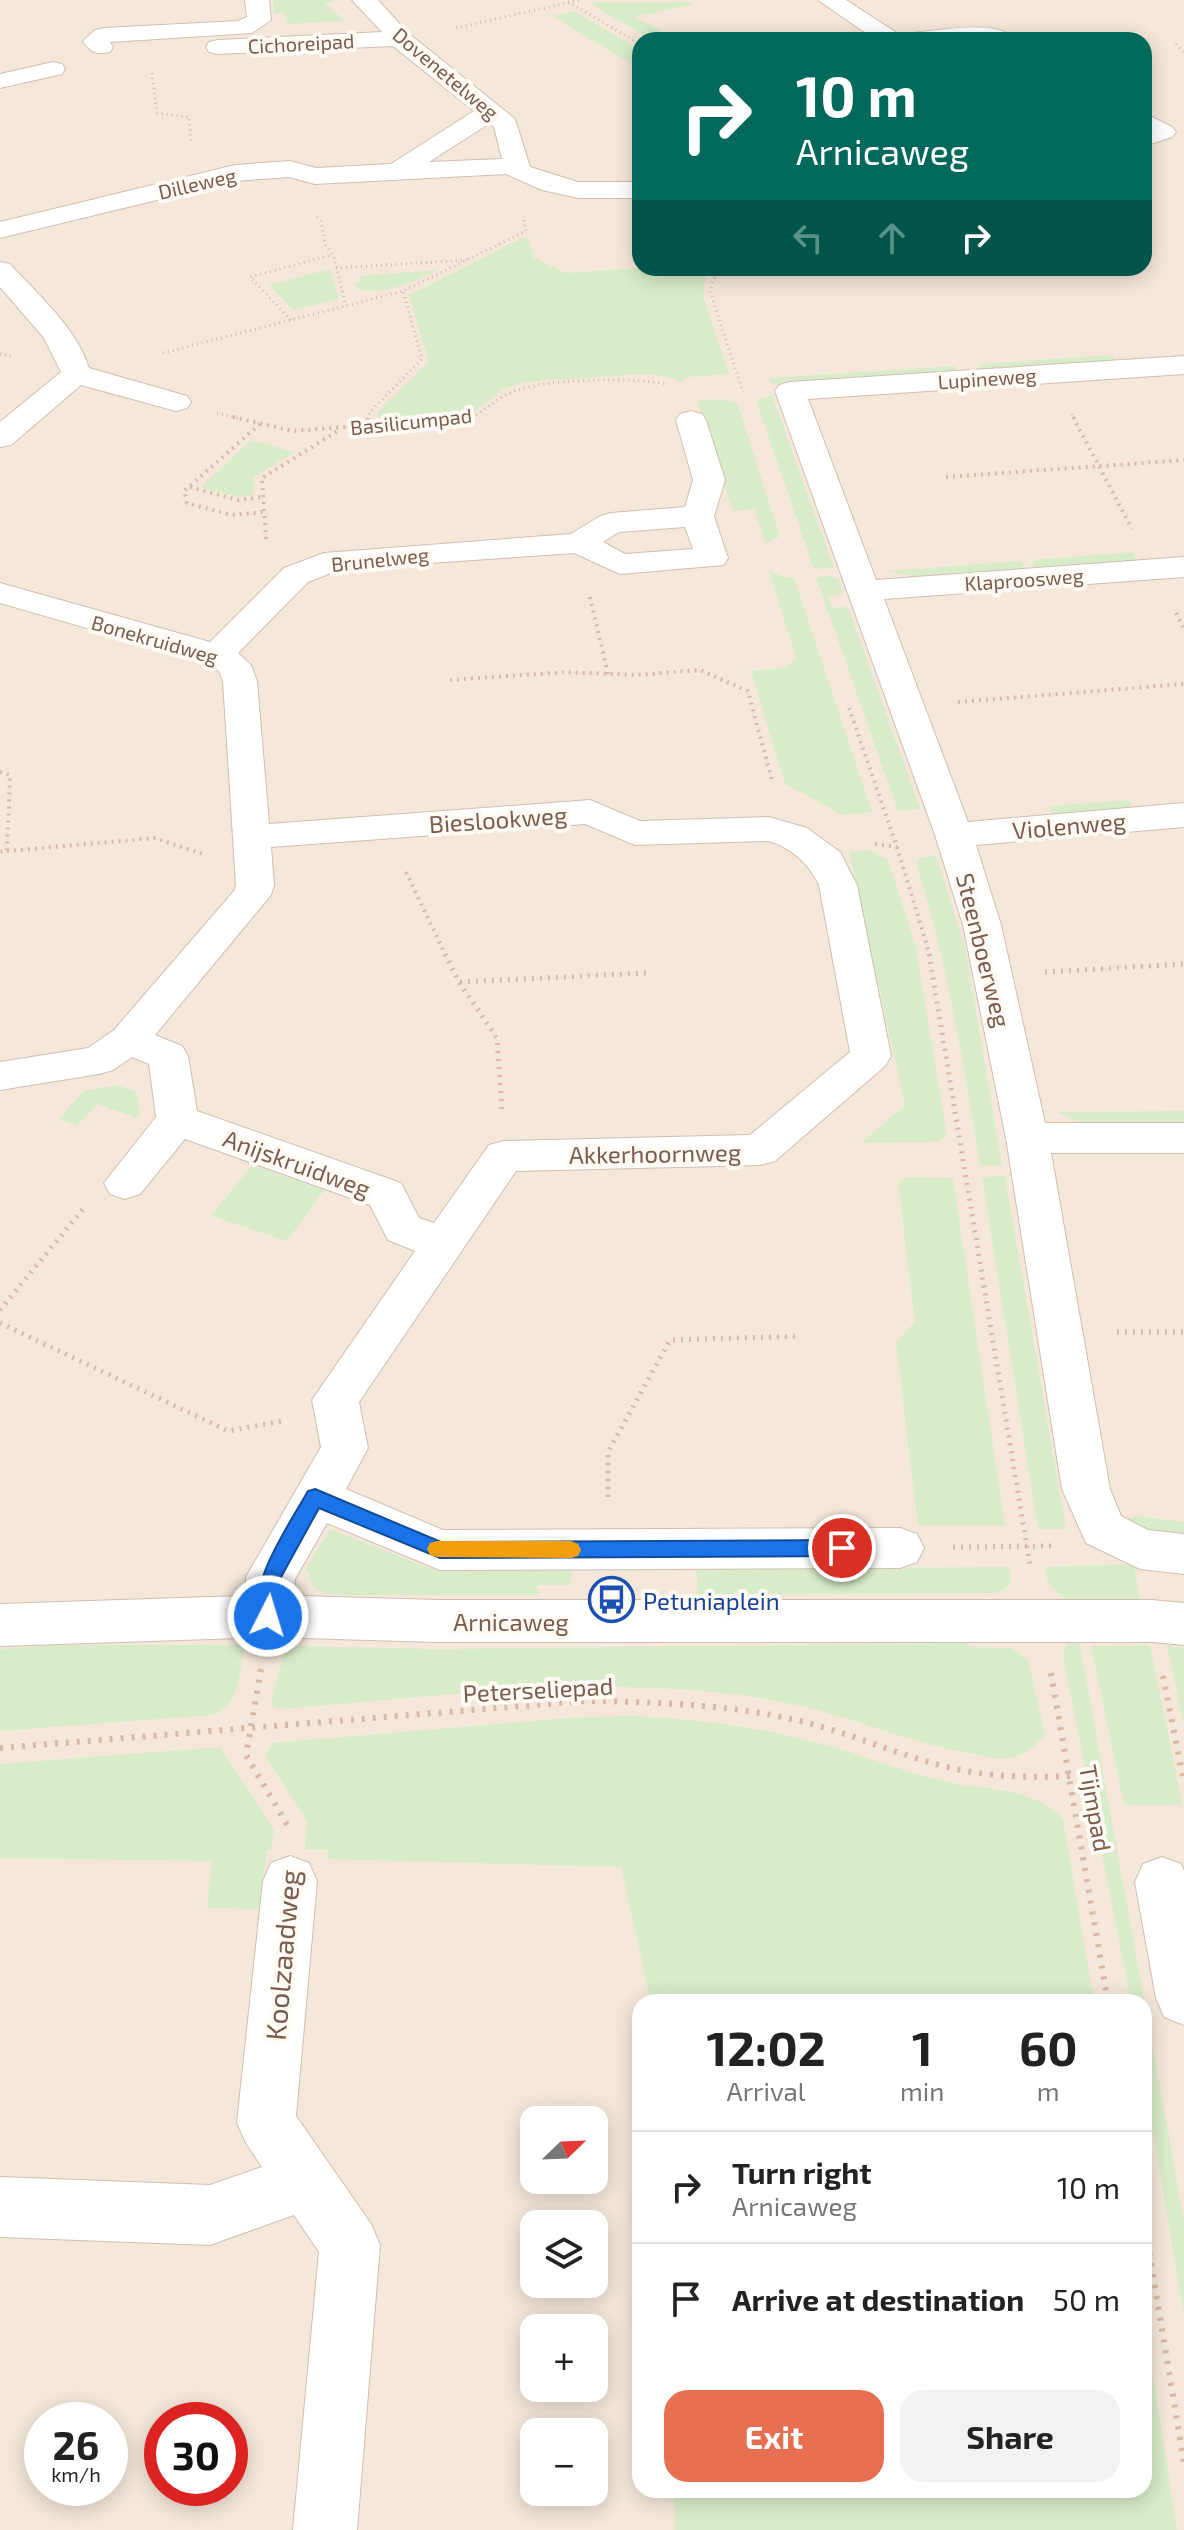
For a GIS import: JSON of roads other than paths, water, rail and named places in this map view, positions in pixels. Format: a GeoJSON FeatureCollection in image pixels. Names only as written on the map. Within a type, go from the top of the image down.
{"type":"FeatureCollection","features":[{"type":"Feature","properties":{"kind":"street"},"geometry":{"type":"LineString","coordinates":[[101,47],[95,41],[104,35],[243,28],[259,20],[257,0]]}},
{"type":"Feature","properties":{"kind":"street","name":"Dovenetelweg"},"geometry":{"type":"LineString","coordinates":[[364,0],[386,20],[399,38],[506,124],[515,166]]}},
{"type":"Feature","properties":{"kind":"street"},"geometry":{"type":"LineString","coordinates":[[830,0],[880,32]]}},
{"type":"Feature","properties":{"kind":"street"},"geometry":{"type":"LineString","coordinates":[[992,32],[988,28],[999,9]]}},
{"type":"Feature","properties":{"kind":"street","name":"Cichoreipad"},"geometry":{"type":"LineString","coordinates":[[204,48],[399,38]]}},
{"type":"Feature","properties":{"kind":"street"},"geometry":{"type":"LineString","coordinates":[[0,81],[53,69]]}},
{"type":"Feature","properties":{"kind":"street","name":"Dilleweg"},"geometry":{"type":"LineString","coordinates":[[398,171],[490,112]]}},
{"type":"Feature","properties":{"kind":"street"},"geometry":{"type":"LineString","coordinates":[[515,166],[518,172],[563,190],[584,193],[632,190]]}},
{"type":"Feature","properties":{"kind":"street","name":"Dilleweg"},"geometry":{"type":"LineString","coordinates":[[0,230],[214,178],[277,170],[290,169],[315,176],[515,166]]}},
{"type":"Feature","properties":{"kind":"street"},"geometry":{"type":"LineString","coordinates":[[0,270],[63,343],[81,375],[176,402]]}},
{"type":"Feature","properties":{"kind":"street","name":"Lupineweg"},"geometry":{"type":"LineString","coordinates":[[790,391],[1184,365]]}},
{"type":"Feature","properties":{"kind":"street"},"geometry":{"type":"LineString","coordinates":[[0,438],[81,375]]}},
{"type":"Feature","properties":{"kind":"street","name":"Steenboerweg"},"geometry":{"type":"LineString","coordinates":[[790,391],[954,835],[982,925],[1027,1138],[1086,1489],[1103,1529],[1140,1549],[1184,1554]]}},
{"type":"Feature","properties":{"kind":"street"},"geometry":{"type":"LineString","coordinates":[[579,543],[620,564],[712,558],[698,516],[709,480],[691,420]]}},
{"type":"Feature","properties":{"kind":"street","name":"Brunelweg"},"geometry":{"type":"LineString","coordinates":[[217,655],[296,575],[336,560],[579,543],[611,523],[698,516]]}},
{"type":"Feature","properties":{"kind":"street","name":"Klaproosweg"},"geometry":{"type":"LineString","coordinates":[[864,591],[1169,568]]}},
{"type":"Feature","properties":{"kind":"street","name":"Bonekruidweg"},"geometry":{"type":"LineString","coordinates":[[0,593],[217,655],[234,665],[240,681],[253,854]]}},
{"type":"Feature","properties":{"kind":"street","name":"Bieslookweg"},"geometry":{"type":"LineString","coordinates":[[253,854],[438,823],[590,812],[635,833],[769,829],[794,836],[817,853]]}},
{"type":"Feature","properties":{"kind":"street","name":"Violenweg"},"geometry":{"type":"LineString","coordinates":[[954,835],[1184,815]]}},
{"type":"Feature","properties":{"kind":"street","name":"Akkerhoornweg"},"geometry":{"type":"LineString","coordinates":[[442,1244],[504,1156],[760,1150],[871,1056],[838,885],[817,853]]}},
{"type":"Feature","properties":{"kind":"street"},"geometry":{"type":"LineString","coordinates":[[0,1076],[99,1060],[128,1040],[252,895],[253,854]]}},
{"type":"Feature","properties":{"kind":"street"},"geometry":{"type":"LineString","coordinates":[[125,1183],[177,1120],[168,1056],[128,1040]]}},
{"type":"Feature","properties":{"kind":"street","name":"Anijskruidweg"},"geometry":{"type":"LineString","coordinates":[[177,1120],[386,1194],[403,1229],[442,1244]]}},
{"type":"Feature","properties":{"kind":"street"},"geometry":{"type":"LineString","coordinates":[[1027,1138],[1184,1138]]}},
{"type":"Feature","properties":{"kind":"street"},"geometry":{"type":"LineString","coordinates":[[268,1616],[271,1577],[345,1448],[335,1400],[442,1244]]}},
{"type":"Feature","properties":{"kind":"street"},"geometry":{"type":"LineString","coordinates":[[315,1497],[440,1550],[900,1548]]}},
{"type":"Feature","properties":{"kind":"street","name":"Arnicaweg"},"geometry":{"type":"LineString","coordinates":[[0,1625],[268,1616],[436,1621],[1152,1621],[1184,1624]]}},
{"type":"Feature","properties":{"kind":"street","name":"Koolzaadweg"},"geometry":{"type":"LineString","coordinates":[[290,1881],[266,2123],[350,2245],[325,2530]]}},
{"type":"Feature","properties":{"kind":"street"},"geometry":{"type":"LineString","coordinates":[[1162,1882],[1184,1998]]}},
{"type":"Feature","properties":{"kind":"street"},"geometry":{"type":"LineString","coordinates":[[0,2207],[210,2215],[305,2182]]}},
{"type":"Feature","properties":{"kind":"place","name":"Petuniaplein"},"geometry":{"type":"Point","coordinates":[612,1600]}}]}
